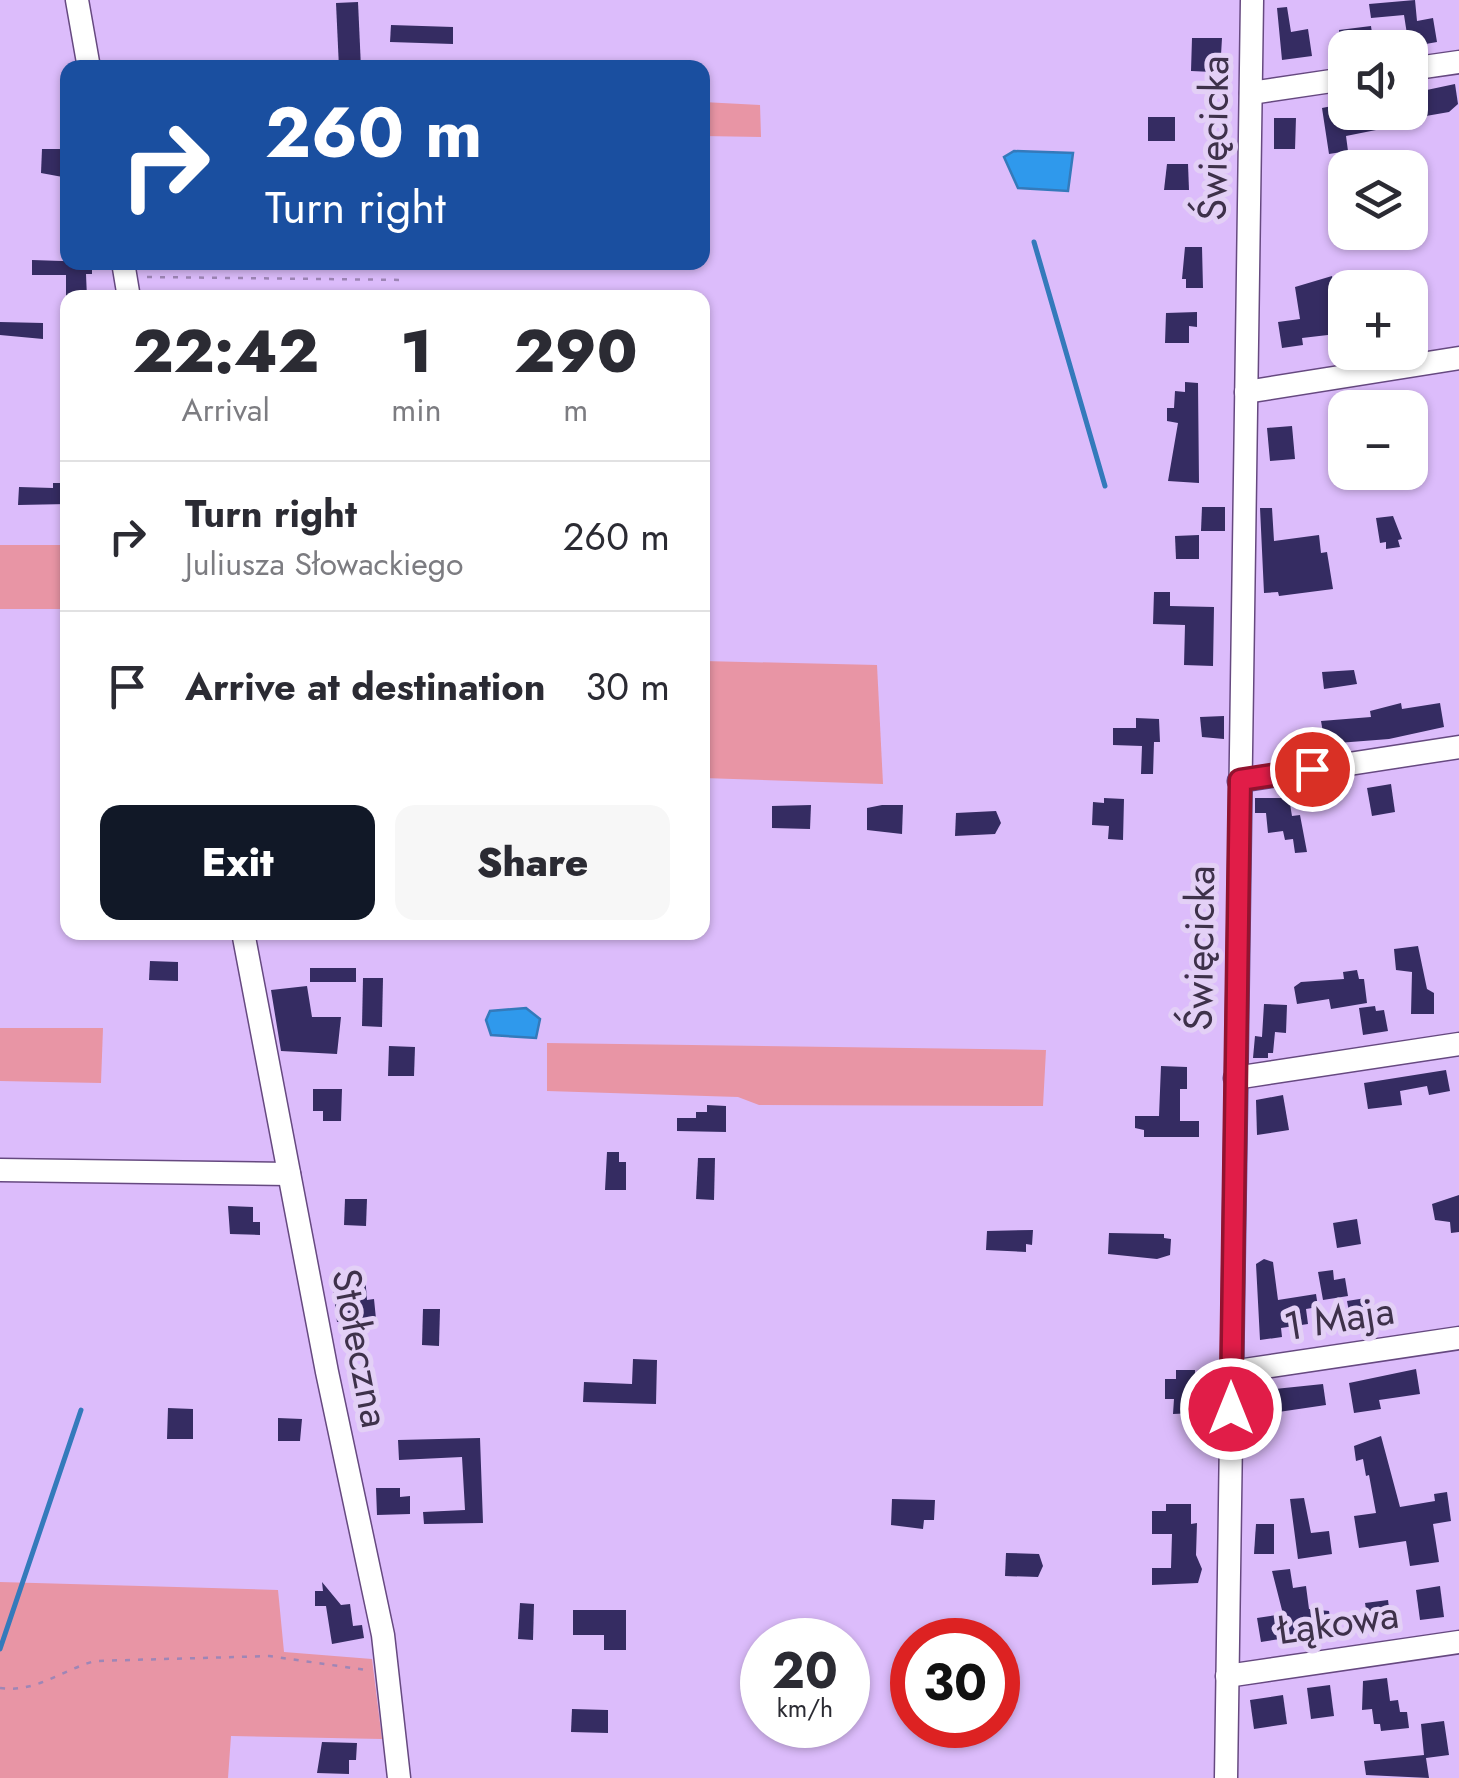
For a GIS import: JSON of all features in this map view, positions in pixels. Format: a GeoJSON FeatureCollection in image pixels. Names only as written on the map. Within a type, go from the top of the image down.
{"type":"FeatureCollection","features":[{"type":"Feature","properties":{"kind":"street"},"geometry":{"type":"LineString","coordinates":[[77,0],[88,60]]}},
{"type":"Feature","properties":{"kind":"street","name":"Święcicka"},"geometry":{"type":"LineString","coordinates":[[1226,1778],[1252,0]]}},
{"type":"Feature","properties":{"kind":"street"},"geometry":{"type":"LineString","coordinates":[[1428,66],[1459,62]]}},
{"type":"Feature","properties":{"kind":"street"},"geometry":{"type":"LineString","coordinates":[[1252,93],[1328,82]]}},
{"type":"Feature","properties":{"kind":"street"},"geometry":{"type":"LineString","coordinates":[[1246,392],[1459,358]]}},
{"type":"Feature","properties":{"kind":"street"},"geometry":{"type":"LineString","coordinates":[[1240,780],[1459,747]]}},
{"type":"Feature","properties":{"kind":"street","name":"Stołeczna"},"geometry":{"type":"LineString","coordinates":[[245,940],[388,1672],[398,1778]]}},
{"type":"Feature","properties":{"kind":"street"},"geometry":{"type":"LineString","coordinates":[[1235,1078],[1459,1044]]}},
{"type":"Feature","properties":{"kind":"street"},"geometry":{"type":"LineString","coordinates":[[0,1170],[289,1174]]}},
{"type":"Feature","properties":{"kind":"street","name":"1 Maja"},"geometry":{"type":"LineString","coordinates":[[1231,1372],[1459,1338]]}},
{"type":"Feature","properties":{"kind":"street","name":"Łąkowa"},"geometry":{"type":"LineString","coordinates":[[1227,1676],[1459,1642]]}},
{"type":"Feature","properties":{"kind":"path"},"geometry":{"type":"LineString","coordinates":[[126,279],[407,280]]}},
{"type":"Feature","properties":{"kind":"path"},"geometry":{"type":"LineString","coordinates":[[0,1688],[44,1684],[69,1668],[95,1661],[269,1656],[388,1672]]}},
{"type":"Feature","properties":{"kind":"shaded area"},"geometry":{"type":"Polygon","coordinates":[[[710,102],[760,105],[761,137],[710,136],[710,102]]]}},
{"type":"Feature","properties":{"kind":"shaded area"},"geometry":{"type":"Polygon","coordinates":[[[0,545],[60,545],[60,609],[0,609],[0,545]]]}},
{"type":"Feature","properties":{"kind":"shaded area"},"geometry":{"type":"Polygon","coordinates":[[[710,661],[877,665],[883,784],[710,778],[710,661]]]}},
{"type":"Feature","properties":{"kind":"shaded area"},"geometry":{"type":"Polygon","coordinates":[[[0,1028],[103,1028],[101,1083],[0,1081],[0,1028]]]}},
{"type":"Feature","properties":{"kind":"shaded area"},"geometry":{"type":"Polygon","coordinates":[[[547,1043],[1046,1050],[1043,1106],[759,1105],[738,1097],[547,1091],[547,1043]]]}},
{"type":"Feature","properties":{"kind":"shaded area"},"geometry":{"type":"Polygon","coordinates":[[[0,1582],[278,1590],[284,1652],[372,1659],[382,1739],[231,1736],[228,1778],[0,1778],[0,1582]]]}},
{"type":"Feature","properties":{"kind":"water"},"geometry":{"type":"Polygon","coordinates":[[[1014,151],[1073,153],[1068,191],[1018,188],[1004,157],[1014,151]]]}},
{"type":"Feature","properties":{"kind":"water"},"geometry":{"type":"Polygon","coordinates":[[[526,1008],[540,1019],[536,1038],[491,1035],[486,1020],[490,1011],[526,1008]]]}},
{"type":"Feature","properties":{"kind":"building"},"geometry":{"type":"Polygon","coordinates":[[[1415,0],[1417,21],[1433,18],[1437,42],[1428,44],[1428,30],[1406,30],[1404,15],[1371,18],[1369,4],[1415,0]]]}},
{"type":"Feature","properties":{"kind":"building"},"geometry":{"type":"Polygon","coordinates":[[[358,2],[361,60],[339,60],[336,3],[358,2]]]}},
{"type":"Feature","properties":{"kind":"building"},"geometry":{"type":"Polygon","coordinates":[[[1287,7],[1291,32],[1308,29],[1312,56],[1282,60],[1277,8],[1287,7]]]}},
{"type":"Feature","properties":{"kind":"building"},"geometry":{"type":"Polygon","coordinates":[[[391,25],[453,27],[453,44],[390,42],[391,25]]]}},
{"type":"Feature","properties":{"kind":"building"},"geometry":{"type":"Polygon","coordinates":[[[1371,26],[1372,30],[1339,30],[1371,26]]]}},
{"type":"Feature","properties":{"kind":"building"},"geometry":{"type":"Polygon","coordinates":[[[1192,38],[1222,38],[1221,55],[1213,55],[1213,72],[1191,71],[1192,38]]]}},
{"type":"Feature","properties":{"kind":"building"},"geometry":{"type":"Polygon","coordinates":[[[1455,84],[1458,104],[1449,112],[1428,116],[1428,90],[1455,84]]]}},
{"type":"Feature","properties":{"kind":"building"},"geometry":{"type":"Polygon","coordinates":[[[1328,107],[1328,130],[1376,130],[1346,136],[1348,150],[1328,150],[1322,108],[1328,107]]]}},
{"type":"Feature","properties":{"kind":"building"},"geometry":{"type":"Polygon","coordinates":[[[1148,117],[1175,117],[1175,141],[1148,141],[1148,117]]]}},
{"type":"Feature","properties":{"kind":"building"},"geometry":{"type":"Polygon","coordinates":[[[1274,118],[1296,118],[1295,149],[1274,149],[1274,118]]]}},
{"type":"Feature","properties":{"kind":"building"},"geometry":{"type":"Polygon","coordinates":[[[42,149],[60,149],[60,177],[41,173],[42,149]]]}},
{"type":"Feature","properties":{"kind":"building"},"geometry":{"type":"Polygon","coordinates":[[[1167,164],[1188,164],[1189,190],[1164,190],[1167,164]]]}},
{"type":"Feature","properties":{"kind":"building"},"geometry":{"type":"Polygon","coordinates":[[[1185,247],[1202,247],[1203,288],[1186,288],[1186,279],[1182,279],[1185,247]]]}},
{"type":"Feature","properties":{"kind":"building"},"geometry":{"type":"Polygon","coordinates":[[[32,260],[60,261],[60,270],[92,270],[92,274],[86,274],[87,290],[66,290],[66,275],[32,275],[32,260]]]}},
{"type":"Feature","properties":{"kind":"building"},"geometry":{"type":"Polygon","coordinates":[[[1328,277],[1328,335],[1302,338],[1303,345],[1282,348],[1278,322],[1300,319],[1295,287],[1328,277]]]}},
{"type":"Feature","properties":{"kind":"building"},"geometry":{"type":"Polygon","coordinates":[[[1197,312],[1197,327],[1189,326],[1189,343],[1165,343],[1166,313],[1197,312]]]}},
{"type":"Feature","properties":{"kind":"building"},"geometry":{"type":"Polygon","coordinates":[[[0,322],[43,323],[43,339],[0,335],[0,322]]]}},
{"type":"Feature","properties":{"kind":"building"},"geometry":{"type":"Polygon","coordinates":[[[1185,382],[1198,383],[1199,483],[1168,481],[1178,423],[1167,421],[1167,408],[1174,408],[1175,391],[1185,392],[1185,382]]]}},
{"type":"Feature","properties":{"kind":"building"},"geometry":{"type":"Polygon","coordinates":[[[1292,426],[1295,459],[1270,461],[1267,428],[1292,426]]]}},
{"type":"Feature","properties":{"kind":"building"},"geometry":{"type":"Polygon","coordinates":[[[53,483],[60,483],[60,504],[18,505],[19,487],[53,488],[53,483]]]}},
{"type":"Feature","properties":{"kind":"building"},"geometry":{"type":"Polygon","coordinates":[[[1202,507],[1225,507],[1225,531],[1201,531],[1202,507]]]}},
{"type":"Feature","properties":{"kind":"building"},"geometry":{"type":"Polygon","coordinates":[[[1260,508],[1272,508],[1274,541],[1319,535],[1321,553],[1327,552],[1333,589],[1279,596],[1278,592],[1264,593],[1260,508]]]}},
{"type":"Feature","properties":{"kind":"building"},"geometry":{"type":"Polygon","coordinates":[[[1393,516],[1402,539],[1398,540],[1400,547],[1386,549],[1386,542],[1380,543],[1376,518],[1393,516]]]}},
{"type":"Feature","properties":{"kind":"building"},"geometry":{"type":"Polygon","coordinates":[[[1199,535],[1199,559],[1176,559],[1175,536],[1199,535]]]}},
{"type":"Feature","properties":{"kind":"building"},"geometry":{"type":"Polygon","coordinates":[[[1154,592],[1170,592],[1170,606],[1214,607],[1213,666],[1184,665],[1185,625],[1153,624],[1154,592]]]}},
{"type":"Feature","properties":{"kind":"building"},"geometry":{"type":"Polygon","coordinates":[[[1354,670],[1357,684],[1324,689],[1322,672],[1354,670]]]}},
{"type":"Feature","properties":{"kind":"building"},"geometry":{"type":"Polygon","coordinates":[[[1401,703],[1402,709],[1440,703],[1444,727],[1389,739],[1325,744],[1321,721],[1371,717],[1370,711],[1401,703]]]}},
{"type":"Feature","properties":{"kind":"building"},"geometry":{"type":"Polygon","coordinates":[[[1224,716],[1224,739],[1202,737],[1200,717],[1224,716]]]}},
{"type":"Feature","properties":{"kind":"building"},"geometry":{"type":"Polygon","coordinates":[[[1136,718],[1159,719],[1160,742],[1154,742],[1153,774],[1141,774],[1142,746],[1113,745],[1113,728],[1136,728],[1136,718]]]}},
{"type":"Feature","properties":{"kind":"building"},"geometry":{"type":"Polygon","coordinates":[[[1391,784],[1395,812],[1372,816],[1367,788],[1391,784]]]}},
{"type":"Feature","properties":{"kind":"building"},"geometry":{"type":"Polygon","coordinates":[[[1104,798],[1124,799],[1123,840],[1108,839],[1109,826],[1092,825],[1093,802],[1104,803],[1104,798]]]}},
{"type":"Feature","properties":{"kind":"building"},"geometry":{"type":"Polygon","coordinates":[[[1255,798],[1289,798],[1292,816],[1300,815],[1307,852],[1295,853],[1293,839],[1285,840],[1283,831],[1268,833],[1266,813],[1255,813],[1255,798]]]}},
{"type":"Feature","properties":{"kind":"building"},"geometry":{"type":"Polygon","coordinates":[[[811,805],[810,829],[772,828],[772,806],[811,805]]]}},
{"type":"Feature","properties":{"kind":"building"},"geometry":{"type":"Polygon","coordinates":[[[903,805],[902,834],[867,830],[867,808],[903,805]]]}},
{"type":"Feature","properties":{"kind":"building"},"geometry":{"type":"Polygon","coordinates":[[[996,811],[1001,823],[995,834],[955,836],[956,813],[996,811]]]}},
{"type":"Feature","properties":{"kind":"building"},"geometry":{"type":"Polygon","coordinates":[[[1418,946],[1427,989],[1434,993],[1434,1014],[1411,1014],[1412,972],[1396,970],[1394,949],[1418,946]]]}},
{"type":"Feature","properties":{"kind":"building"},"geometry":{"type":"Polygon","coordinates":[[[150,961],[178,962],[178,981],[149,980],[150,961]]]}},
{"type":"Feature","properties":{"kind":"building"},"geometry":{"type":"Polygon","coordinates":[[[310,968],[356,968],[356,982],[310,982],[310,968]]]}},
{"type":"Feature","properties":{"kind":"building"},"geometry":{"type":"Polygon","coordinates":[[[1357,970],[1359,979],[1364,979],[1367,1003],[1331,1009],[1329,999],[1297,1004],[1294,987],[1301,982],[1344,979],[1343,972],[1357,970]]]}},
{"type":"Feature","properties":{"kind":"building"},"geometry":{"type":"Polygon","coordinates":[[[363,978],[383,978],[382,1027],[362,1026],[363,978]]]}},
{"type":"Feature","properties":{"kind":"building"},"geometry":{"type":"Polygon","coordinates":[[[307,986],[312,1017],[341,1017],[337,1054],[281,1051],[271,990],[307,986]]]}},
{"type":"Feature","properties":{"kind":"building"},"geometry":{"type":"Polygon","coordinates":[[[1264,1004],[1287,1005],[1286,1033],[1275,1032],[1273,1053],[1268,1053],[1268,1058],[1253,1058],[1255,1036],[1262,1037],[1264,1004]]]}},
{"type":"Feature","properties":{"kind":"building"},"geometry":{"type":"Polygon","coordinates":[[[1375,1006],[1376,1011],[1384,1010],[1388,1031],[1363,1035],[1359,1008],[1375,1006]]]}},
{"type":"Feature","properties":{"kind":"building"},"geometry":{"type":"Polygon","coordinates":[[[389,1046],[415,1047],[414,1076],[388,1076],[389,1046]]]}},
{"type":"Feature","properties":{"kind":"building"},"geometry":{"type":"Polygon","coordinates":[[[1161,1066],[1187,1067],[1187,1089],[1180,1089],[1180,1121],[1199,1121],[1199,1137],[1144,1137],[1144,1130],[1135,1128],[1135,1116],[1159,1116],[1161,1066]]]}},
{"type":"Feature","properties":{"kind":"building"},"geometry":{"type":"Polygon","coordinates":[[[1446,1070],[1450,1091],[1429,1095],[1427,1086],[1400,1091],[1402,1105],[1368,1109],[1364,1083],[1446,1070]]]}},
{"type":"Feature","properties":{"kind":"building"},"geometry":{"type":"Polygon","coordinates":[[[313,1089],[342,1089],[341,1121],[323,1121],[323,1111],[313,1111],[313,1089]]]}},
{"type":"Feature","properties":{"kind":"building"},"geometry":{"type":"Polygon","coordinates":[[[1283,1095],[1289,1130],[1257,1135],[1256,1100],[1283,1095]]]}},
{"type":"Feature","properties":{"kind":"building"},"geometry":{"type":"Polygon","coordinates":[[[707,1105],[726,1106],[726,1132],[677,1131],[677,1118],[696,1118],[696,1112],[707,1112],[707,1105]]]}},
{"type":"Feature","properties":{"kind":"building"},"geometry":{"type":"Polygon","coordinates":[[[607,1152],[619,1152],[619,1162],[626,1162],[626,1190],[605,1190],[607,1152]]]}},
{"type":"Feature","properties":{"kind":"building"},"geometry":{"type":"Polygon","coordinates":[[[698,1158],[715,1158],[714,1200],[696,1199],[698,1158]]]}},
{"type":"Feature","properties":{"kind":"building"},"geometry":{"type":"Polygon","coordinates":[[[1459,1195],[1459,1232],[1451,1233],[1450,1222],[1435,1220],[1432,1204],[1459,1195]]]}},
{"type":"Feature","properties":{"kind":"building"},"geometry":{"type":"Polygon","coordinates":[[[345,1199],[367,1199],[366,1226],[344,1225],[345,1199]]]}},
{"type":"Feature","properties":{"kind":"building"},"geometry":{"type":"Polygon","coordinates":[[[228,1206],[253,1207],[253,1222],[260,1222],[260,1235],[230,1234],[228,1206]]]}},
{"type":"Feature","properties":{"kind":"building"},"geometry":{"type":"Polygon","coordinates":[[[1357,1219],[1361,1244],[1337,1248],[1333,1223],[1357,1219]]]}},
{"type":"Feature","properties":{"kind":"building"},"geometry":{"type":"Polygon","coordinates":[[[1033,1230],[1032,1245],[1026,1244],[1026,1252],[986,1250],[987,1231],[1033,1230]]]}},
{"type":"Feature","properties":{"kind":"building"},"geometry":{"type":"Polygon","coordinates":[[[1109,1233],[1164,1234],[1164,1238],[1171,1239],[1170,1255],[1157,1259],[1108,1254],[1109,1233]]]}},
{"type":"Feature","properties":{"kind":"building"},"geometry":{"type":"Polygon","coordinates":[[[1264,1259],[1273,1262],[1278,1300],[1316,1294],[1318,1307],[1306,1309],[1308,1324],[1281,1328],[1282,1337],[1260,1340],[1256,1264],[1264,1259]]]}},
{"type":"Feature","properties":{"kind":"building"},"geometry":{"type":"Polygon","coordinates":[[[1333,1270],[1334,1280],[1345,1278],[1348,1296],[1323,1300],[1318,1272],[1333,1270]]]}},
{"type":"Feature","properties":{"kind":"building"},"geometry":{"type":"Polygon","coordinates":[[[365,1276],[367,1300],[374,1299],[376,1319],[337,1322],[332,1279],[365,1276]]]}},
{"type":"Feature","properties":{"kind":"building"},"geometry":{"type":"Polygon","coordinates":[[[1366,1298],[1373,1324],[1352,1328],[1347,1301],[1366,1298]]]}},
{"type":"Feature","properties":{"kind":"building"},"geometry":{"type":"Polygon","coordinates":[[[423,1309],[440,1309],[439,1346],[422,1345],[423,1309]]]}},
{"type":"Feature","properties":{"kind":"building"},"geometry":{"type":"Polygon","coordinates":[[[633,1359],[657,1360],[656,1404],[583,1402],[584,1382],[632,1384],[633,1359]]]}},
{"type":"Feature","properties":{"kind":"building"},"geometry":{"type":"Polygon","coordinates":[[[1416,1369],[1420,1394],[1379,1400],[1381,1409],[1354,1413],[1349,1383],[1416,1369]]]}},
{"type":"Feature","properties":{"kind":"building"},"geometry":{"type":"Polygon","coordinates":[[[1176,1370],[1195,1370],[1195,1413],[1173,1414],[1174,1399],[1165,1399],[1165,1379],[1176,1379],[1176,1370]]]}},
{"type":"Feature","properties":{"kind":"building"},"geometry":{"type":"Polygon","coordinates":[[[1323,1384],[1326,1405],[1258,1415],[1254,1391],[1323,1384]]]}},
{"type":"Feature","properties":{"kind":"building"},"geometry":{"type":"Polygon","coordinates":[[[168,1408],[193,1409],[193,1439],[167,1439],[168,1408]]]}},
{"type":"Feature","properties":{"kind":"building"},"geometry":{"type":"Polygon","coordinates":[[[278,1418],[302,1419],[300,1441],[278,1441],[278,1418]]]}},
{"type":"Feature","properties":{"kind":"building"},"geometry":{"type":"Polygon","coordinates":[[[1381,1436],[1400,1507],[1435,1501],[1434,1494],[1447,1492],[1451,1521],[1433,1524],[1439,1562],[1410,1566],[1406,1541],[1359,1548],[1354,1516],[1376,1513],[1369,1475],[1366,1476],[1363,1459],[1356,1461],[1354,1446],[1381,1436]]]}},
{"type":"Feature","properties":{"kind":"building"},"geometry":{"type":"Polygon","coordinates":[[[480,1438],[483,1523],[424,1524],[423,1512],[465,1510],[462,1457],[399,1460],[398,1440],[480,1438]]]}},
{"type":"Feature","properties":{"kind":"building"},"geometry":{"type":"Polygon","coordinates":[[[376,1488],[400,1488],[400,1497],[410,1496],[410,1514],[377,1515],[376,1488]]]}},
{"type":"Feature","properties":{"kind":"building"},"geometry":{"type":"Polygon","coordinates":[[[1304,1498],[1311,1533],[1329,1531],[1332,1554],[1298,1559],[1290,1499],[1304,1498]]]}},
{"type":"Feature","properties":{"kind":"building"},"geometry":{"type":"Polygon","coordinates":[[[892,1499],[935,1500],[934,1520],[924,1520],[923,1529],[891,1525],[892,1499]]]}},
{"type":"Feature","properties":{"kind":"building"},"geometry":{"type":"Polygon","coordinates":[[[1166,1504],[1191,1504],[1191,1524],[1197,1523],[1196,1555],[1202,1569],[1198,1583],[1152,1585],[1152,1568],[1171,1568],[1172,1534],[1152,1534],[1152,1511],[1166,1511],[1166,1504]]]}},
{"type":"Feature","properties":{"kind":"building"},"geometry":{"type":"Polygon","coordinates":[[[1256,1524],[1274,1524],[1274,1554],[1254,1554],[1256,1524]]]}},
{"type":"Feature","properties":{"kind":"building"},"geometry":{"type":"Polygon","coordinates":[[[1006,1553],[1039,1554],[1043,1566],[1038,1577],[1005,1576],[1006,1553]]]}},
{"type":"Feature","properties":{"kind":"building"},"geometry":{"type":"Polygon","coordinates":[[[1290,1569],[1293,1588],[1306,1586],[1309,1609],[1329,1611],[1332,1631],[1261,1642],[1257,1618],[1283,1614],[1272,1571],[1290,1569]]]}},
{"type":"Feature","properties":{"kind":"building"},"geometry":{"type":"Polygon","coordinates":[[[322,1582],[341,1605],[350,1604],[353,1626],[362,1625],[364,1638],[332,1644],[326,1606],[315,1606],[315,1591],[323,1591],[322,1582]]]}},
{"type":"Feature","properties":{"kind":"building"},"geometry":{"type":"Polygon","coordinates":[[[1440,1586],[1444,1617],[1420,1620],[1416,1590],[1440,1586]]]}},
{"type":"Feature","properties":{"kind":"building"},"geometry":{"type":"Polygon","coordinates":[[[1388,1600],[1391,1625],[1369,1628],[1365,1603],[1388,1600]]]}},
{"type":"Feature","properties":{"kind":"building"},"geometry":{"type":"Polygon","coordinates":[[[520,1603],[534,1604],[533,1640],[518,1639],[520,1603]]]}},
{"type":"Feature","properties":{"kind":"building"},"geometry":{"type":"Polygon","coordinates":[[[573,1610],[626,1610],[626,1650],[604,1650],[604,1635],[573,1635],[573,1610]]]}},
{"type":"Feature","properties":{"kind":"building"},"geometry":{"type":"Polygon","coordinates":[[[1387,1678],[1390,1701],[1398,1700],[1400,1712],[1407,1712],[1409,1728],[1381,1731],[1380,1724],[1374,1724],[1372,1709],[1362,1710],[1363,1681],[1387,1678]]]}},
{"type":"Feature","properties":{"kind":"building"},"geometry":{"type":"Polygon","coordinates":[[[1330,1685],[1334,1716],[1311,1719],[1307,1688],[1330,1685]]]}},
{"type":"Feature","properties":{"kind":"building"},"geometry":{"type":"Polygon","coordinates":[[[1283,1695],[1287,1724],[1254,1729],[1250,1700],[1283,1695]]]}},
{"type":"Feature","properties":{"kind":"building"},"geometry":{"type":"Polygon","coordinates":[[[572,1709],[608,1710],[608,1733],[571,1732],[572,1709]]]}},
{"type":"Feature","properties":{"kind":"building"},"geometry":{"type":"Polygon","coordinates":[[[1444,1721],[1449,1755],[1426,1758],[1429,1778],[1366,1775],[1364,1761],[1424,1755],[1421,1724],[1444,1721]]]}},
{"type":"Feature","properties":{"kind":"building"},"geometry":{"type":"Polygon","coordinates":[[[322,1742],[357,1743],[356,1760],[349,1760],[349,1774],[317,1773],[322,1742]]]}},
{"type":"Feature","properties":{"kind":"waterway"},"geometry":{"type":"LineString","coordinates":[[1034,242],[1105,486]]}},
{"type":"Feature","properties":{"kind":"waterway"},"geometry":{"type":"LineString","coordinates":[[0,1649],[81,1410]]}},
{"type":"Feature","properties":{"kind":"route"},"geometry":{"type":"LineString","coordinates":[[1231,1409],[1240,780],[1312,769]]}}]}
